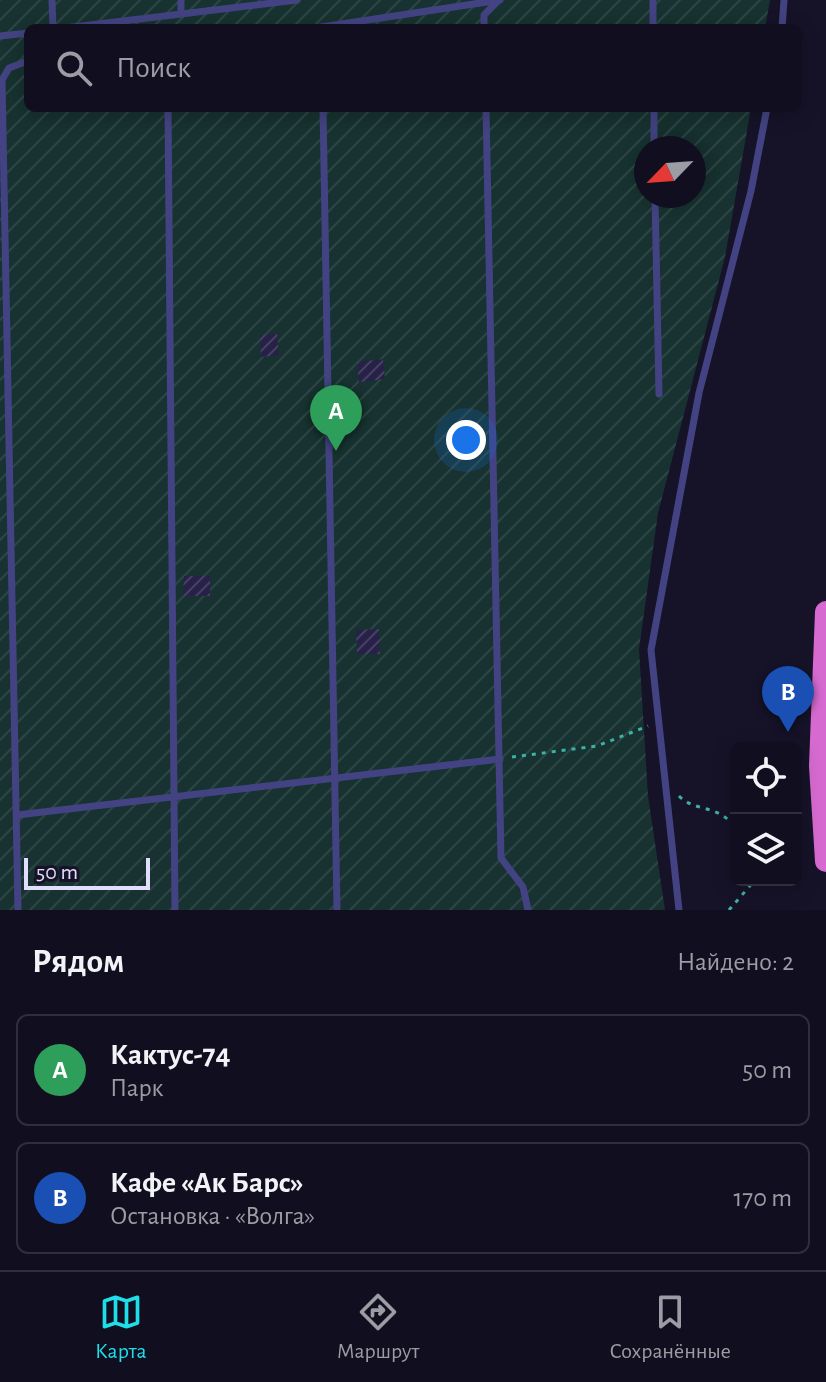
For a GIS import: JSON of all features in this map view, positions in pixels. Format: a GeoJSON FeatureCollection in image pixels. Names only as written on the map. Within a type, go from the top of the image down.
{"type":"FeatureCollection","features":[{"type":"Feature","properties":{"kind":"highway"},"geometry":{"type":"LineString","coordinates":[[826,612],[820,758],[826,861]]}},
{"type":"Feature","properties":{"kind":"lane"},"geometry":{"type":"LineString","coordinates":[[52,0],[53,24]]}},
{"type":"Feature","properties":{"kind":"lane"},"geometry":{"type":"LineString","coordinates":[[181,0],[181,14]]}},
{"type":"Feature","properties":{"kind":"lane"},"geometry":{"type":"LineString","coordinates":[[98,24],[297,0]]}},
{"type":"Feature","properties":{"kind":"lane"},"geometry":{"type":"LineString","coordinates":[[653,0],[653,24]]}},
{"type":"Feature","properties":{"kind":"lane"},"geometry":{"type":"LineString","coordinates":[[782,24],[784,0]]}},
{"type":"Feature","properties":{"kind":"lane"},"geometry":{"type":"LineString","coordinates":[[348,24],[499,1]]}},
{"type":"Feature","properties":{"kind":"lane"},"geometry":{"type":"LineString","coordinates":[[484,24],[484,15],[499,1]]}},
{"type":"Feature","properties":{"kind":"lane"},"geometry":{"type":"LineString","coordinates":[[0,36],[24,33]]}},
{"type":"Feature","properties":{"kind":"lane"},"geometry":{"type":"LineString","coordinates":[[18,910],[2,80],[9,68],[24,62]]}},
{"type":"Feature","properties":{"kind":"lane"},"geometry":{"type":"LineString","coordinates":[[168,112],[175,910]]}},
{"type":"Feature","properties":{"kind":"lane"},"geometry":{"type":"LineString","coordinates":[[323,112],[337,910]]}},
{"type":"Feature","properties":{"kind":"lane"},"geometry":{"type":"LineString","coordinates":[[486,112],[501,858],[523,887],[528,910]]}},
{"type":"Feature","properties":{"kind":"lane"},"geometry":{"type":"LineString","coordinates":[[654,112],[654,136]]}},
{"type":"Feature","properties":{"kind":"lane"},"geometry":{"type":"LineString","coordinates":[[679,910],[651,650],[699,393],[751,191],[766,112]]}},
{"type":"Feature","properties":{"kind":"lane"},"geometry":{"type":"LineString","coordinates":[[655,208],[659,394]]}},
{"type":"Feature","properties":{"kind":"lane"},"geometry":{"type":"LineString","coordinates":[[17,815],[500,759]]}},
{"type":"Feature","properties":{"kind":"path"},"geometry":{"type":"LineString","coordinates":[[500,759],[597,746],[659,722]]}},
{"type":"Feature","properties":{"kind":"path"},"geometry":{"type":"LineString","coordinates":[[665,781],[684,801],[725,813],[730,820]]}},
{"type":"Feature","properties":{"kind":"path"},"geometry":{"type":"LineString","coordinates":[[729,910],[750,886]]}},
{"type":"Feature","properties":{"kind":"green space"},"geometry":{"type":"Polygon","coordinates":[[[0,0],[770,0],[766,24],[24,24],[24,112],[750,112],[725,257],[658,513],[639,649],[648,796],[665,910],[0,910],[0,0]]]}},
{"type":"Feature","properties":{"kind":"building"},"geometry":{"type":"Polygon","coordinates":[[[277,334],[279,355],[261,357],[260,335],[277,334]]]}},
{"type":"Feature","properties":{"kind":"building"},"geometry":{"type":"Polygon","coordinates":[[[383,359],[385,379],[359,382],[357,362],[383,359]]]}},
{"type":"Feature","properties":{"kind":"building"},"geometry":{"type":"Polygon","coordinates":[[[184,576],[210,576],[210,596],[183,596],[184,576]]]}},
{"type":"Feature","properties":{"kind":"building"},"geometry":{"type":"Polygon","coordinates":[[[379,629],[380,654],[357,654],[356,630],[379,629]]]}},
{"type":"Feature","properties":{"kind":"place","name":"Кактус-74"},"geometry":{"type":"Point","coordinates":[336,451]}},
{"type":"Feature","properties":{"kind":"place","name":"Кафе «Ак Барс»"},"geometry":{"type":"Point","coordinates":[788,732]}}]}
